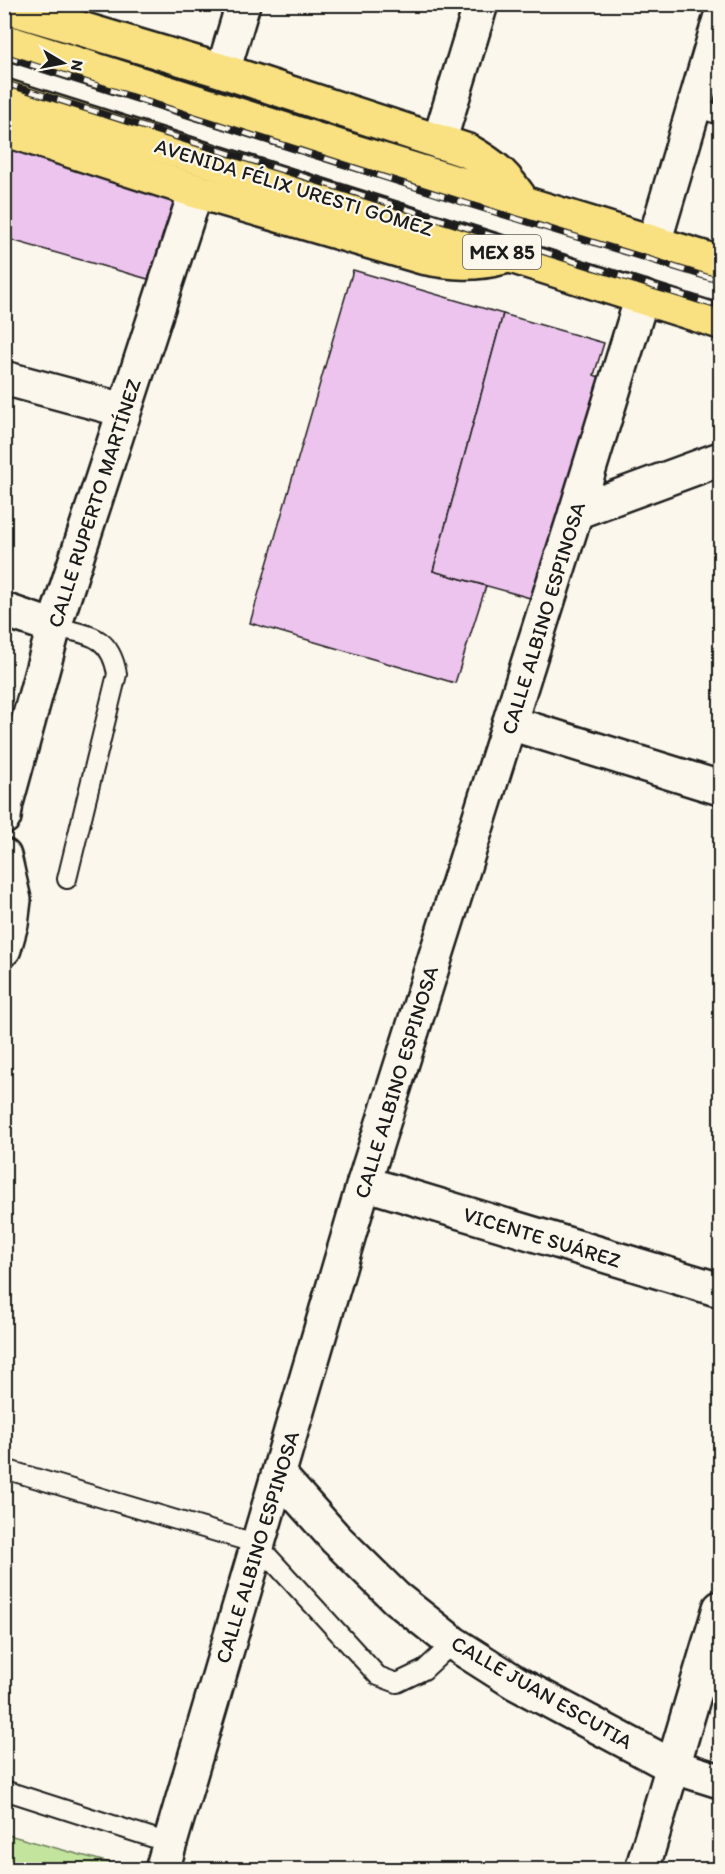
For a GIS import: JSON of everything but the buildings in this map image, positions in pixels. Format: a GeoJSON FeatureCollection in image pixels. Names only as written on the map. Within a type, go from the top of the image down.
{"type":"FeatureCollection","features":[{"type":"Feature","properties":{"kind":"main road"},"geometry":{"type":"LineString","coordinates":[[8,8],[223,71],[468,151],[495,167],[511,183],[524,204]]}},
{"type":"Feature","properties":{"kind":"main road","name":"MEX 85"},"geometry":{"type":"LineString","coordinates":[[4,41],[352,151],[720,263]]}},
{"type":"Feature","properties":{"kind":"main road","name":"AVENIDA FÉLIX URESTI GÓMEZ"},"geometry":{"type":"LineString","coordinates":[[4,96],[720,322]]}},
{"type":"Feature","properties":{"kind":"main road"},"geometry":{"type":"LineString","coordinates":[[4,129],[196,192],[454,264],[483,263],[512,255]]}},
{"type":"Feature","properties":{"kind":"street"},"geometry":{"type":"LineString","coordinates":[[223,71],[243,4]]}},
{"type":"Feature","properties":{"kind":"street"},"geometry":{"type":"LineString","coordinates":[[439,142],[481,4]]}},
{"type":"Feature","properties":{"kind":"street"},"geometry":{"type":"LineString","coordinates":[[654,243],[707,111],[720,19]]}},
{"type":"Feature","properties":{"kind":"street","name":"CALLE RUPERTO MARTÍNEZ"},"geometry":{"type":"LineString","coordinates":[[4,817],[54,627],[196,192]]}},
{"type":"Feature","properties":{"kind":"street","name":"CALLE ALBINO ESPINOSA"},"geometry":{"type":"LineString","coordinates":[[166,1856],[364,1184],[642,297]]}},
{"type":"Feature","properties":{"kind":"street"},"geometry":{"type":"LineString","coordinates":[[4,378],[123,410]]}},
{"type":"Feature","properties":{"kind":"street"},"geometry":{"type":"LineString","coordinates":[[576,512],[720,459]]}},
{"type":"Feature","properties":{"kind":"street"},"geometry":{"type":"LineString","coordinates":[[4,610],[54,627]]}},
{"type":"Feature","properties":{"kind":"street"},"geometry":{"type":"LineString","coordinates":[[510,723],[720,788]]}},
{"type":"Feature","properties":{"kind":"street"},"geometry":{"type":"LineString","coordinates":[[4,856],[14,900],[11,924],[4,949]]}},
{"type":"Feature","properties":{"kind":"street","name":"VICENTE SUÁREZ"},"geometry":{"type":"LineString","coordinates":[[364,1184],[720,1290]]}},
{"type":"Feature","properties":{"kind":"street","name":"CALLE JUAN ESCUTIA"},"geometry":{"type":"LineString","coordinates":[[279,1475],[336,1539],[396,1598],[453,1643],[516,1683],[672,1766],[720,1781]]}},
{"type":"Feature","properties":{"kind":"street"},"geometry":{"type":"LineString","coordinates":[[642,1869],[720,1608]]}},
{"type":"Feature","properties":{"kind":"lane"},"geometry":{"type":"LineString","coordinates":[[54,627],[91,636],[105,644],[114,656],[117,674],[67,879]]}},
{"type":"Feature","properties":{"kind":"lane"},"geometry":{"type":"LineString","coordinates":[[8,1470],[257,1544],[378,1676],[397,1683],[424,1670],[453,1643]]}},
{"type":"Feature","properties":{"kind":"lane"},"geometry":{"type":"LineString","coordinates":[[4,1790],[166,1856]]}},
{"type":"Feature","properties":{"kind":"green space"},"geometry":{"type":"Polygon","coordinates":[[[5,1834],[132,1869],[5,1869],[5,1834]]]}},
{"type":"Feature","properties":{"kind":"railway"},"geometry":{"type":"LineString","coordinates":[[4,56],[462,202],[720,281]]}},
{"type":"Feature","properties":{"kind":"railway"},"geometry":{"type":"LineString","coordinates":[[4,83],[720,307]]}}]}
